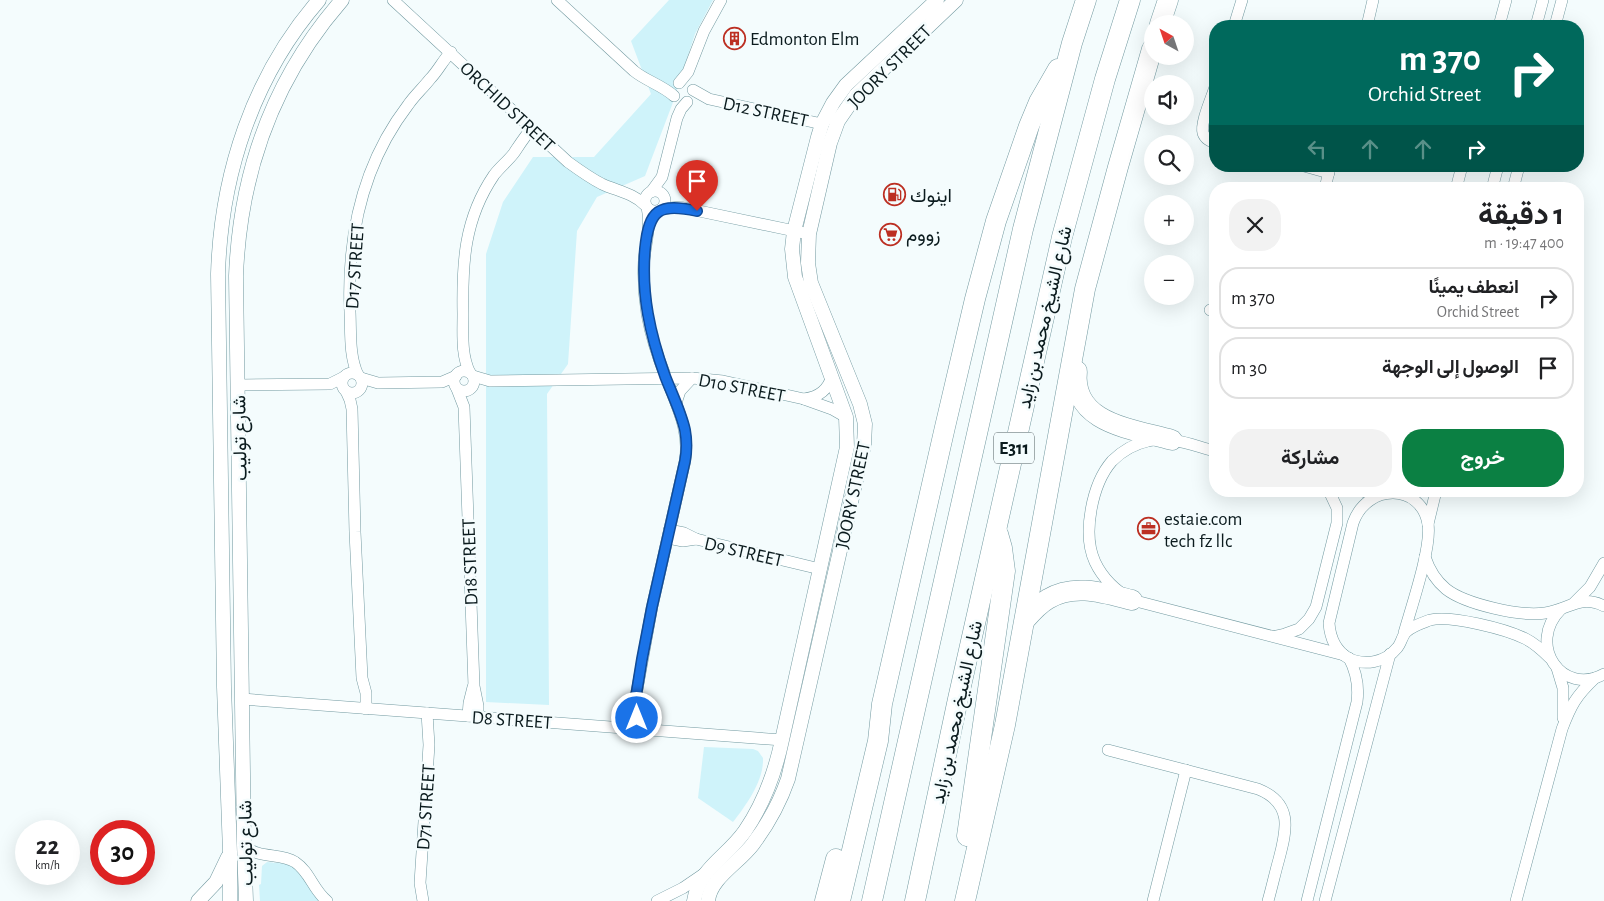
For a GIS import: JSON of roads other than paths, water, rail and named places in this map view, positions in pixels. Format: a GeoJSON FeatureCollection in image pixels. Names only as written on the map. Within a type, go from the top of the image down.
{"type":"FeatureCollection","features":[{"type":"Feature","properties":{"kind":"highway","name":"شارع الشيخ محمد بن زايد"},"geometry":{"type":"LineString","coordinates":[[872,901],[1023,229],[1072,43],[1086,0]]}},
{"type":"Feature","properties":{"kind":"highway","name":"شارع الشيخ محمد بن زايد"},"geometry":{"type":"LineString","coordinates":[[915,901],[996,528],[1062,237],[1104,79],[1130,0]]}},
{"type":"Feature","properties":{"kind":"highway"},"geometry":{"type":"LineString","coordinates":[[1163,15],[1168,0]]}},
{"type":"Feature","properties":{"kind":"highway"},"geometry":{"type":"LineString","coordinates":[[840,901],[878,740],[882,704],[945,427],[975,299],[996,221],[1034,114],[1072,43]]}},
{"type":"Feature","properties":{"kind":"highway"},"geometry":{"type":"LineString","coordinates":[[965,897],[1005,726],[1085,289],[1147,65]]}},
{"type":"Feature","properties":{"kind":"highway"},"geometry":{"type":"LineString","coordinates":[[1085,289],[1076,380],[1080,396],[1089,410],[1102,420],[1172,440]]}},
{"type":"Feature","properties":{"kind":"highway"},"geometry":{"type":"LineString","coordinates":[[965,897],[964,858],[1005,571],[1002,548],[996,528]]}},
{"type":"Feature","properties":{"kind":"highway"},"geometry":{"type":"LineString","coordinates":[[1025,620],[1047,600],[1062,592],[1095,591],[1132,600]]}},
{"type":"Feature","properties":{"kind":"highway"},"geometry":{"type":"LineString","coordinates":[[825,901],[869,739],[882,704]]}},
{"type":"Feature","properties":{"kind":"street","name":"شارع توليب"},"geometry":{"type":"LineString","coordinates":[[230,901],[218,317],[221,226],[224,202],[235,155],[252,110],[273,67],[294,33],[319,0]]}},
{"type":"Feature","properties":{"kind":"street","name":"شارع توليب"},"geometry":{"type":"LineString","coordinates":[[246,901],[237,250],[242,208],[250,174],[266,125],[287,78],[314,34],[342,0]]}},
{"type":"Feature","properties":{"kind":"street","name":"ORCHID STREET"},"geometry":{"type":"LineString","coordinates":[[393,0],[557,153],[584,174],[602,184],[634,196],[646,206]]}},
{"type":"Feature","properties":{"kind":"street"},"geometry":{"type":"LineString","coordinates":[[557,0],[646,80],[662,87],[680,102],[690,95]]}},
{"type":"Feature","properties":{"kind":"street"},"geometry":{"type":"LineString","coordinates":[[677,118],[673,90],[691,68],[704,31],[721,0]]}},
{"type":"Feature","properties":{"kind":"street","name":"JOORY STREET"},"geometry":{"type":"LineString","coordinates":[[696,901],[698,886],[705,873],[734,856],[746,830],[761,805],[772,779],[847,447],[846,417],[796,278],[792,249],[794,231],[822,124],[832,103],[846,86],[937,0]]}},
{"type":"Feature","properties":{"kind":"street","name":"JOORY STREET"},"geometry":{"type":"LineString","coordinates":[[696,901],[710,890],[734,856],[764,828],[781,798],[791,769],[862,455],[865,424],[860,404],[811,282],[807,254],[809,234],[830,143],[843,112],[856,95],[956,0]]}},
{"type":"Feature","properties":{"kind":"street"},"geometry":{"type":"LineString","coordinates":[[1236,20],[1242,0]]}},
{"type":"Feature","properties":{"kind":"street"},"geometry":{"type":"LineString","coordinates":[[1368,20],[1373,0]]}},
{"type":"Feature","properties":{"kind":"street"},"geometry":{"type":"LineString","coordinates":[[1501,20],[1506,0]]}},
{"type":"Feature","properties":{"kind":"street"},"geometry":{"type":"LineString","coordinates":[[1538,20],[1543,0]]}},
{"type":"Feature","properties":{"kind":"street"},"geometry":{"type":"LineString","coordinates":[[1557,20],[1562,0]]}},
{"type":"Feature","properties":{"kind":"street","name":"D17 STREET"},"geometry":{"type":"LineString","coordinates":[[345,376],[352,358],[350,268],[354,228],[364,191],[378,155],[397,120],[408,104],[432,77],[441,62],[454,55]]}},
{"type":"Feature","properties":{"kind":"street"},"geometry":{"type":"LineString","coordinates":[[649,226],[662,203],[662,177],[677,118],[690,95],[691,68]]}},
{"type":"Feature","properties":{"kind":"street"},"geometry":{"type":"LineString","coordinates":[[662,87],[685,82],[690,95]]}},
{"type":"Feature","properties":{"kind":"street","name":"D12 STREET"},"geometry":{"type":"LineString","coordinates":[[690,95],[822,124]]}},
{"type":"Feature","properties":{"kind":"street"},"geometry":{"type":"LineString","coordinates":[[1209,108],[1203,129],[1205,137],[1209,140]]}},
{"type":"Feature","properties":{"kind":"street"},"geometry":{"type":"LineString","coordinates":[[471,382],[464,356],[462,270],[467,236],[486,189],[495,174],[514,153],[521,140],[535,131]]}},
{"type":"Feature","properties":{"kind":"street"},"geometry":{"type":"LineString","coordinates":[[631,728],[652,607],[687,446],[685,429],[650,330],[644,296],[644,261],[649,226],[645,199],[662,177]]}},
{"type":"Feature","properties":{"kind":"street"},"geometry":{"type":"LineString","coordinates":[[634,196],[656,191],[662,203]]}},
{"type":"Feature","properties":{"kind":"street"},"geometry":{"type":"LineString","coordinates":[[662,203],[809,234]]}},
{"type":"Feature","properties":{"kind":"street"},"geometry":{"type":"LineString","coordinates":[[646,206],[652,211],[662,203]]}},
{"type":"Feature","properties":{"kind":"street"},"geometry":{"type":"LineString","coordinates":[[218,317],[222,320],[226,329],[227,368],[231,377],[238,385],[330,384],[352,394],[360,383]]}},
{"type":"Feature","properties":{"kind":"street"},"geometry":{"type":"LineString","coordinates":[[457,388],[454,382],[464,356]]}},
{"type":"Feature","properties":{"kind":"street","name":"D17 STREET"},"geometry":{"type":"LineString","coordinates":[[352,358],[360,383]]}},
{"type":"Feature","properties":{"kind":"street"},"geometry":{"type":"LineString","coordinates":[[442,382],[465,371],[471,382]]}},
{"type":"Feature","properties":{"kind":"street"},"geometry":{"type":"LineString","coordinates":[[330,384],[354,373],[360,383],[352,409]]}},
{"type":"Feature","properties":{"kind":"street"},"geometry":{"type":"LineString","coordinates":[[345,376],[342,384],[352,409],[355,532],[362,678],[358,693],[362,708]]}},
{"type":"Feature","properties":{"kind":"street","name":"D10 STREET"},"geometry":{"type":"LineString","coordinates":[[471,382],[692,378],[723,382],[804,399],[817,396],[827,388],[832,376]]}},
{"type":"Feature","properties":{"kind":"street"},"geometry":{"type":"LineString","coordinates":[[676,403],[680,391],[692,378]]}},
{"type":"Feature","properties":{"kind":"street"},"geometry":{"type":"LineString","coordinates":[[360,383],[442,382],[464,392],[471,382]]}},
{"type":"Feature","properties":{"kind":"street","name":"D18 STREET"},"geometry":{"type":"LineString","coordinates":[[471,382],[464,407],[474,686],[470,700],[473,716]]}},
{"type":"Feature","properties":{"kind":"street","name":"D18 STREET"},"geometry":{"type":"LineString","coordinates":[[457,388],[464,407]]}},
{"type":"Feature","properties":{"kind":"street"},"geometry":{"type":"LineString","coordinates":[[804,399],[832,409],[846,417]]}},
{"type":"Feature","properties":{"kind":"street"},"geometry":{"type":"LineString","coordinates":[[1209,449],[1172,440],[1149,440],[1120,454],[1105,472],[1095,498],[1089,529],[1089,540],[1094,561],[1099,571],[1110,584],[1132,600],[1364,662],[1382,659],[1390,654],[1401,641],[1425,557],[1429,533],[1428,524],[1420,506],[1408,497]]}},
{"type":"Feature","properties":{"kind":"street"},"geometry":{"type":"LineString","coordinates":[[1271,636],[1299,629],[1309,620],[1316,607],[1337,523],[1337,508],[1332,497]]}},
{"type":"Feature","properties":{"kind":"street"},"geometry":{"type":"LineString","coordinates":[[1307,901],[1357,702],[1358,684],[1356,675],[1347,657],[1332,641],[1329,632],[1330,613],[1356,514],[1374,497]]}},
{"type":"Feature","properties":{"kind":"street"},"geometry":{"type":"LineString","coordinates":[[1428,524],[1435,497]]}},
{"type":"Feature","properties":{"kind":"street","name":"D9 STREET"},"geometry":{"type":"LineString","coordinates":[[668,534],[683,541],[696,539],[820,569]]}},
{"type":"Feature","properties":{"kind":"street"},"geometry":{"type":"LineString","coordinates":[[1425,557],[1429,568],[1445,588],[1466,600],[1514,612],[1531,614],[1547,613],[1574,603],[1591,601],[1604,606]]}},
{"type":"Feature","properties":{"kind":"street"},"geometry":{"type":"LineString","coordinates":[[1574,603],[1590,587],[1604,563]]}},
{"type":"Feature","properties":{"kind":"street"},"geometry":{"type":"LineString","coordinates":[[820,569],[825,582],[820,610],[824,624]]}},
{"type":"Feature","properties":{"kind":"street"},"geometry":{"type":"LineString","coordinates":[[1562,729],[1563,688],[1547,648],[1546,636],[1555,616],[1563,608]]}},
{"type":"Feature","properties":{"kind":"street"},"geometry":{"type":"LineString","coordinates":[[1404,633],[1431,620],[1451,619],[1518,636],[1536,645],[1564,673],[1579,679],[1601,676]]}},
{"type":"Feature","properties":{"kind":"street"},"geometry":{"type":"LineString","coordinates":[[223,631],[230,643],[231,682],[235,692],[242,700]]}},
{"type":"Feature","properties":{"kind":"street"},"geometry":{"type":"LineString","coordinates":[[1325,901],[1390,654]]}},
{"type":"Feature","properties":{"kind":"street"},"geometry":{"type":"LineString","coordinates":[[1516,901],[1562,729],[1570,707],[1575,699],[1601,676]]}},
{"type":"Feature","properties":{"kind":"street","name":"D8 STREET"},"geometry":{"type":"LineString","coordinates":[[242,700],[782,740]]}},
{"type":"Feature","properties":{"kind":"street","name":"D71 STREET"},"geometry":{"type":"LineString","coordinates":[[423,901],[420,883],[429,746],[427,728],[432,713]]}},
{"type":"Feature","properties":{"kind":"street"},"geometry":{"type":"LineString","coordinates":[[781,798],[780,789],[786,754],[782,740]]}},
{"type":"Feature","properties":{"kind":"street"},"geometry":{"type":"LineString","coordinates":[[1108,750],[1258,789],[1275,798],[1285,815],[1286,824],[1268,901]]}},
{"type":"Feature","properties":{"kind":"street"},"geometry":{"type":"LineString","coordinates":[[1153,901],[1186,770]]}},
{"type":"Feature","properties":{"kind":"street"},"geometry":{"type":"LineString","coordinates":[[244,845],[252,852],[258,854],[279,856],[293,861],[305,870],[316,891],[327,901]]}},
{"type":"Feature","properties":{"kind":"street"},"geometry":{"type":"LineString","coordinates":[[198,901],[216,882],[230,852]]}},
{"type":"Feature","properties":{"kind":"street"},"geometry":{"type":"LineString","coordinates":[[657,901],[683,888],[705,873]]}},
{"type":"Feature","properties":{"kind":"street"},"geometry":{"type":"LineString","coordinates":[[415,901],[420,883]]}},
{"type":"Feature","properties":{"kind":"place","name":"Edmonton Elm"},"geometry":{"type":"Point","coordinates":[734,38]}},
{"type":"Feature","properties":{"kind":"place","name":"اينوك"},"geometry":{"type":"Point","coordinates":[894,195]}},
{"type":"Feature","properties":{"kind":"place","name":"زووم"},"geometry":{"type":"Point","coordinates":[890,234]}},
{"type":"Feature","properties":{"kind":"place","name":"estaie.com tech fz llc"},"geometry":{"type":"Point","coordinates":[1148,529]}}]}
